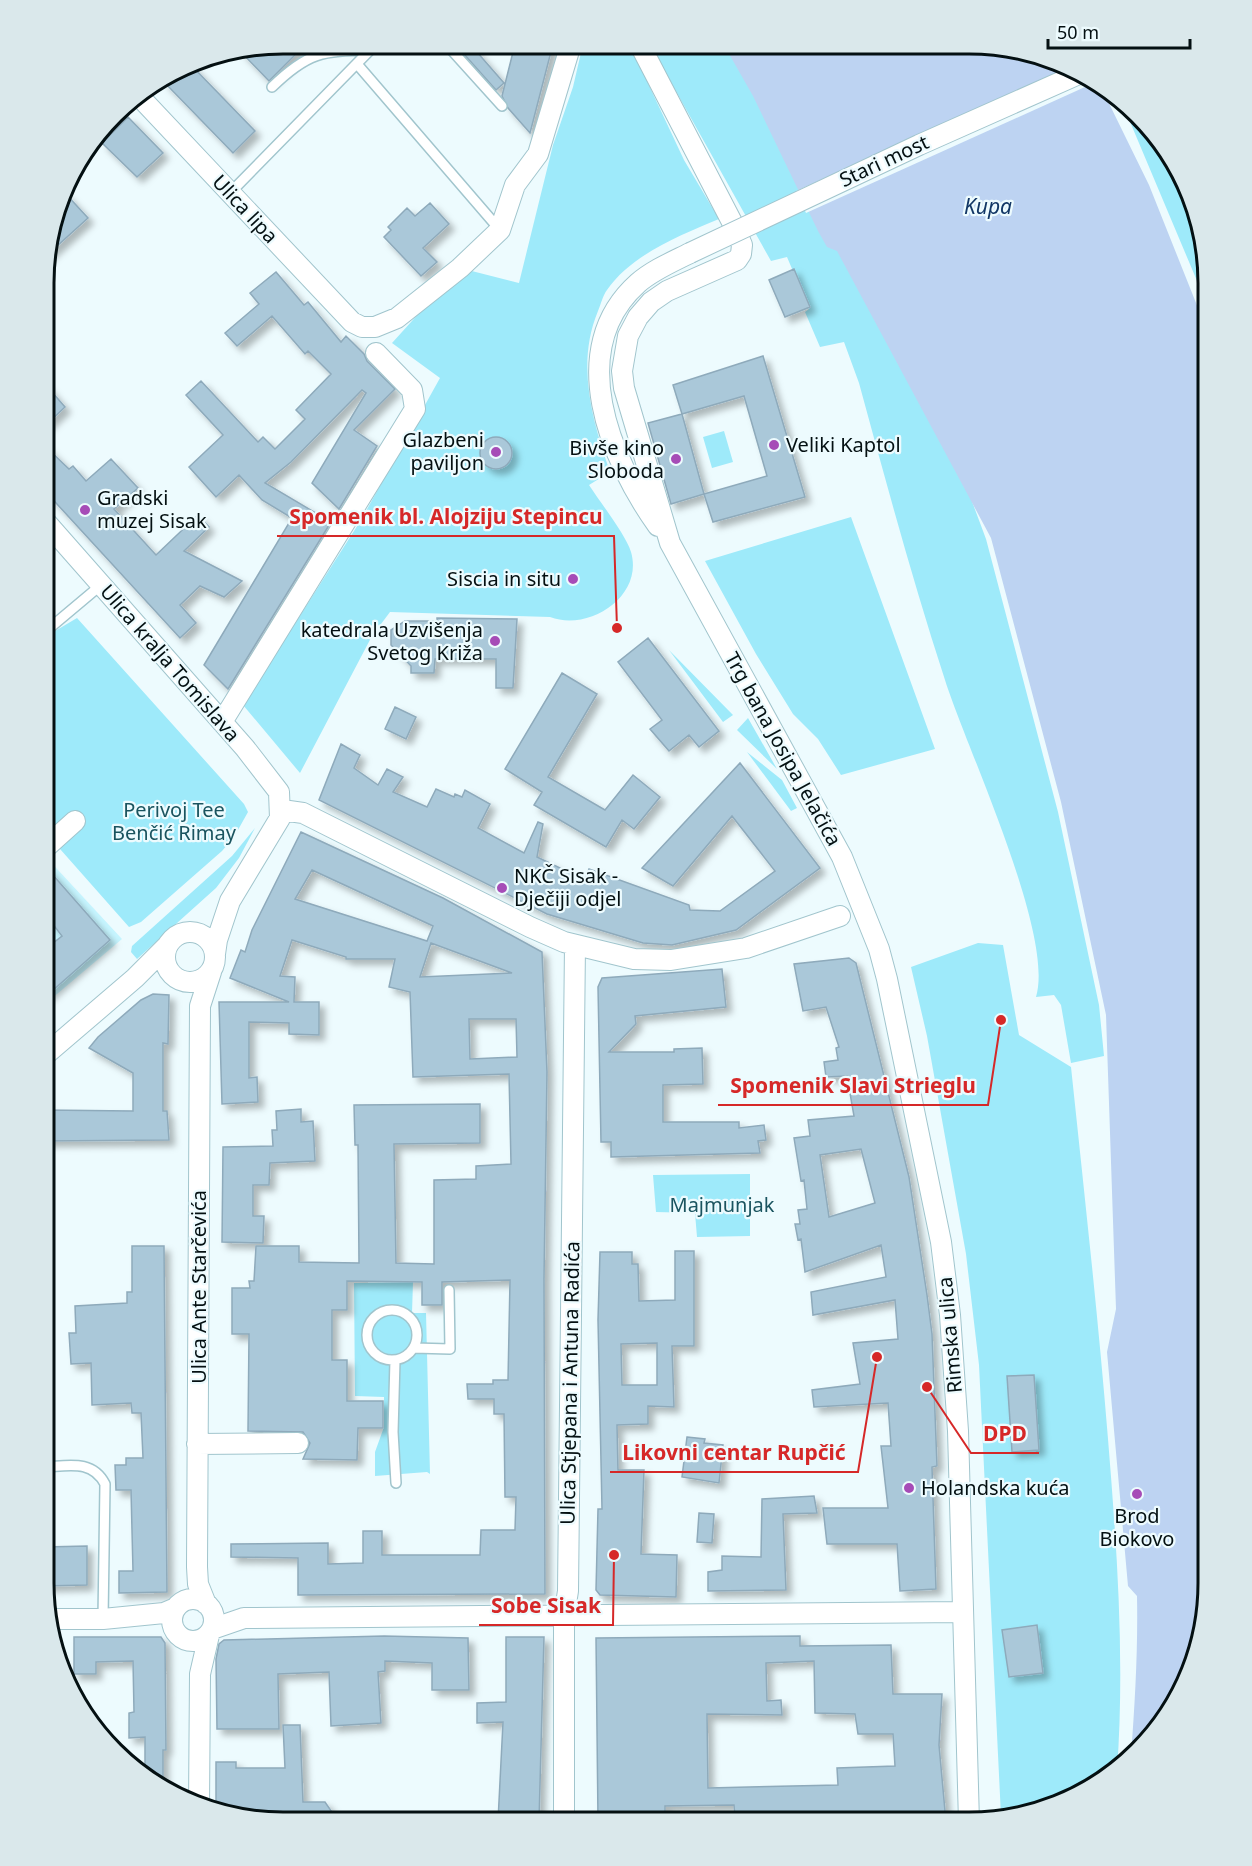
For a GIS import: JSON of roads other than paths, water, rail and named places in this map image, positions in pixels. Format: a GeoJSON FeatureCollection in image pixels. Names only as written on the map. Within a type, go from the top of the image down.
{"type":"FeatureCollection","features":[{"type":"Feature","properties":{"kind":"street"},"geometry":{"type":"LineString","coordinates":[[500,230],[515,185],[538,154],[569,54]]}},
{"type":"Feature","properties":{"kind":"street","name":"Trg bana Josipa Jelačića"},"geometry":{"type":"LineString","coordinates":[[645,54],[742,245],[741,254],[737,260],[667,291],[651,302],[638,317],[628,336],[624,354],[624,388],[670,543]]}},
{"type":"Feature","properties":{"kind":"street","name":"Stari most"},"geometry":{"type":"LineString","coordinates":[[624,464],[599,389],[598,362],[605,330],[617,308],[639,283],[690,253],[899,154],[1070,78]]}},
{"type":"Feature","properties":{"kind":"street","name":"Ulica lipa"},"geometry":{"type":"LineString","coordinates":[[144,101],[352,322],[362,327],[375,327],[397,318],[460,268],[500,230]]}},
{"type":"Feature","properties":{"kind":"street"},"geometry":{"type":"LineString","coordinates":[[222,722],[415,409],[412,390],[376,353]]}},
{"type":"Feature","properties":{"kind":"street","name":"Trg bana Josipa Jelačića"},"geometry":{"type":"LineString","coordinates":[[624,464],[643,502],[670,543],[843,857],[882,962]]}},
{"type":"Feature","properties":{"kind":"street","name":"Ulica kralja Tomislava"},"geometry":{"type":"LineString","coordinates":[[54,531],[273,781],[279,792],[282,810]]}},
{"type":"Feature","properties":{"kind":"street"},"geometry":{"type":"LineString","coordinates":[[282,810],[303,813],[530,927],[575,945],[634,960],[670,960],[746,948],[840,916]]}},
{"type":"Feature","properties":{"kind":"street","name":"Ulica Ante Starčevića"},"geometry":{"type":"LineString","coordinates":[[207,1605],[198,1584],[197,1567],[200,1006],[230,901],[277,826],[282,810]]}},
{"type":"Feature","properties":{"kind":"street"},"geometry":{"type":"LineString","coordinates":[[54,840],[75,821]]}},
{"type":"Feature","properties":{"kind":"street","name":"Ulica Ante Starčevića"},"geometry":{"type":"LineString","coordinates":[[189,931],[205,923],[230,901]]}},
{"type":"Feature","properties":{"kind":"street"},"geometry":{"type":"LineString","coordinates":[[54,1047],[135,978],[176,936],[189,931],[197,932],[209,940],[213,963],[198,981],[152,974],[135,978]]}},
{"type":"Feature","properties":{"kind":"street","name":"Ulica Stjepana i Antuna Radića"},"geometry":{"type":"LineString","coordinates":[[564,1812],[564,1616],[568,1592],[575,945]]}},
{"type":"Feature","properties":{"kind":"street"},"geometry":{"type":"LineString","coordinates":[[167,946],[165,963],[177,979],[194,992],[200,1006]]}},
{"type":"Feature","properties":{"kind":"street","name":"Rimska ulica"},"geometry":{"type":"LineString","coordinates":[[882,962],[917,1121],[943,1257],[958,1419],[969,1812]]}},
{"type":"Feature","properties":{"kind":"street"},"geometry":{"type":"LineString","coordinates":[[197,1444],[298,1443]]}},
{"type":"Feature","properties":{"kind":"street","name":"Ulica Ante Starčevića"},"geometry":{"type":"LineString","coordinates":[[179,1606],[197,1567]]}},
{"type":"Feature","properties":{"kind":"street"},"geometry":{"type":"LineString","coordinates":[[57,1619],[103,1619],[164,1613],[194,1600],[244,1618],[963,1612]]}},
{"type":"Feature","properties":{"kind":"street"},"geometry":{"type":"LineString","coordinates":[[200,1797],[200,1674],[214,1618],[207,1605]]}},
{"type":"Feature","properties":{"kind":"street"},"geometry":{"type":"LineString","coordinates":[[179,1606],[172,1621],[179,1636],[192,1652],[200,1674]]}},
{"type":"Feature","properties":{"kind":"street"},"geometry":{"type":"LineString","coordinates":[[103,1619],[165,1628],[193,1641],[244,1618]]}},
{"type":"Feature","properties":{"kind":"lane"},"geometry":{"type":"LineString","coordinates":[[272,87],[296,65],[310,56],[320,54]]}},
{"type":"Feature","properties":{"kind":"lane"},"geometry":{"type":"LineString","coordinates":[[230,193],[366,54]]}},
{"type":"Feature","properties":{"kind":"lane"},"geometry":{"type":"LineString","coordinates":[[455,54],[502,106]]}},
{"type":"Feature","properties":{"kind":"lane"},"geometry":{"type":"LineString","coordinates":[[357,64],[500,230]]}},
{"type":"Feature","properties":{"kind":"lane"},"geometry":{"type":"LineString","coordinates":[[54,624],[101,585]]}},
{"type":"Feature","properties":{"kind":"lane"},"geometry":{"type":"LineString","coordinates":[[414,1348],[450,1349],[449,1290]]}},
{"type":"Feature","properties":{"kind":"lane"},"geometry":{"type":"LineString","coordinates":[[390,1309],[406,1313],[412,1318],[418,1333],[414,1348],[409,1354],[395,1360],[380,1357],[369,1345],[367,1329],[375,1316],[390,1309]]}},
{"type":"Feature","properties":{"kind":"lane"},"geometry":{"type":"LineString","coordinates":[[395,1360],[393,1432],[396,1483]]}},
{"type":"Feature","properties":{"kind":"lane"},"geometry":{"type":"LineString","coordinates":[[54,1467],[87,1466],[99,1472],[105,1484],[103,1619]]}},
{"type":"Feature","properties":{"kind":"water","name":"Kupa"},"geometry":{"type":"Polygon","coordinates":[[[729,54],[984,54],[1014,58],[1057,71],[1108,101],[1149,185],[1198,308],[1198,1598],[1194,1628],[1181,1671],[1151,1722],[1132,1744],[1136,1676],[1137,1596],[1128,1586],[1107,1352],[1116,1309],[1106,1015],[1061,802],[991,538],[837,251],[827,247],[818,231],[753,96],[729,54]]]}},
{"type":"Feature","properties":{"kind":"place","name":"Veliki Kaptol"},"geometry":{"type":"Point","coordinates":[774,445]}},
{"type":"Feature","properties":{"kind":"place","name":"Glazbeni paviljon"},"geometry":{"type":"Point","coordinates":[496,452]}},
{"type":"Feature","properties":{"kind":"place","name":"Bivše kino Sloboda"},"geometry":{"type":"Point","coordinates":[676,459]}},
{"type":"Feature","properties":{"kind":"place","name":"Gradski muzej Sisak"},"geometry":{"type":"Point","coordinates":[85,510]}},
{"type":"Feature","properties":{"kind":"place","name":"Siscia in situ"},"geometry":{"type":"Point","coordinates":[573,579]}},
{"type":"Feature","properties":{"kind":"place","name":"Spomenik bl. Alojziju Stepincu"},"geometry":{"type":"Point","coordinates":[617,628]}},
{"type":"Feature","properties":{"kind":"place","name":"katedrala Uzvišenja Svetog Križa"},"geometry":{"type":"Point","coordinates":[495,641]}},
{"type":"Feature","properties":{"kind":"place","name":"NKČ Sisak - Dječiji odjel"},"geometry":{"type":"Point","coordinates":[502,888]}},
{"type":"Feature","properties":{"kind":"place","name":"Spomenik Slavi Strieglu"},"geometry":{"type":"Point","coordinates":[1001,1020]}},
{"type":"Feature","properties":{"kind":"place","name":"Likovni centar Rupčić"},"geometry":{"type":"Point","coordinates":[877,1357]}},
{"type":"Feature","properties":{"kind":"place","name":"DPD"},"geometry":{"type":"Point","coordinates":[927,1387]}},
{"type":"Feature","properties":{"kind":"place","name":"Holandska kuća"},"geometry":{"type":"Point","coordinates":[909,1488]}},
{"type":"Feature","properties":{"kind":"place","name":"Brod Biokovo"},"geometry":{"type":"Point","coordinates":[1137,1494]}},
{"type":"Feature","properties":{"kind":"place","name":"Sobe Sisak"},"geometry":{"type":"Point","coordinates":[614,1555]}},
{"type":"Feature","properties":{"kind":"park label","name":"Perivoj Tee Benčić Rimay"},"geometry":{"type":"Point","coordinates":[174,822]}},
{"type":"Feature","properties":{"kind":"park label","name":"Majmunjak"},"geometry":{"type":"Point","coordinates":[722,1205]}}]}
